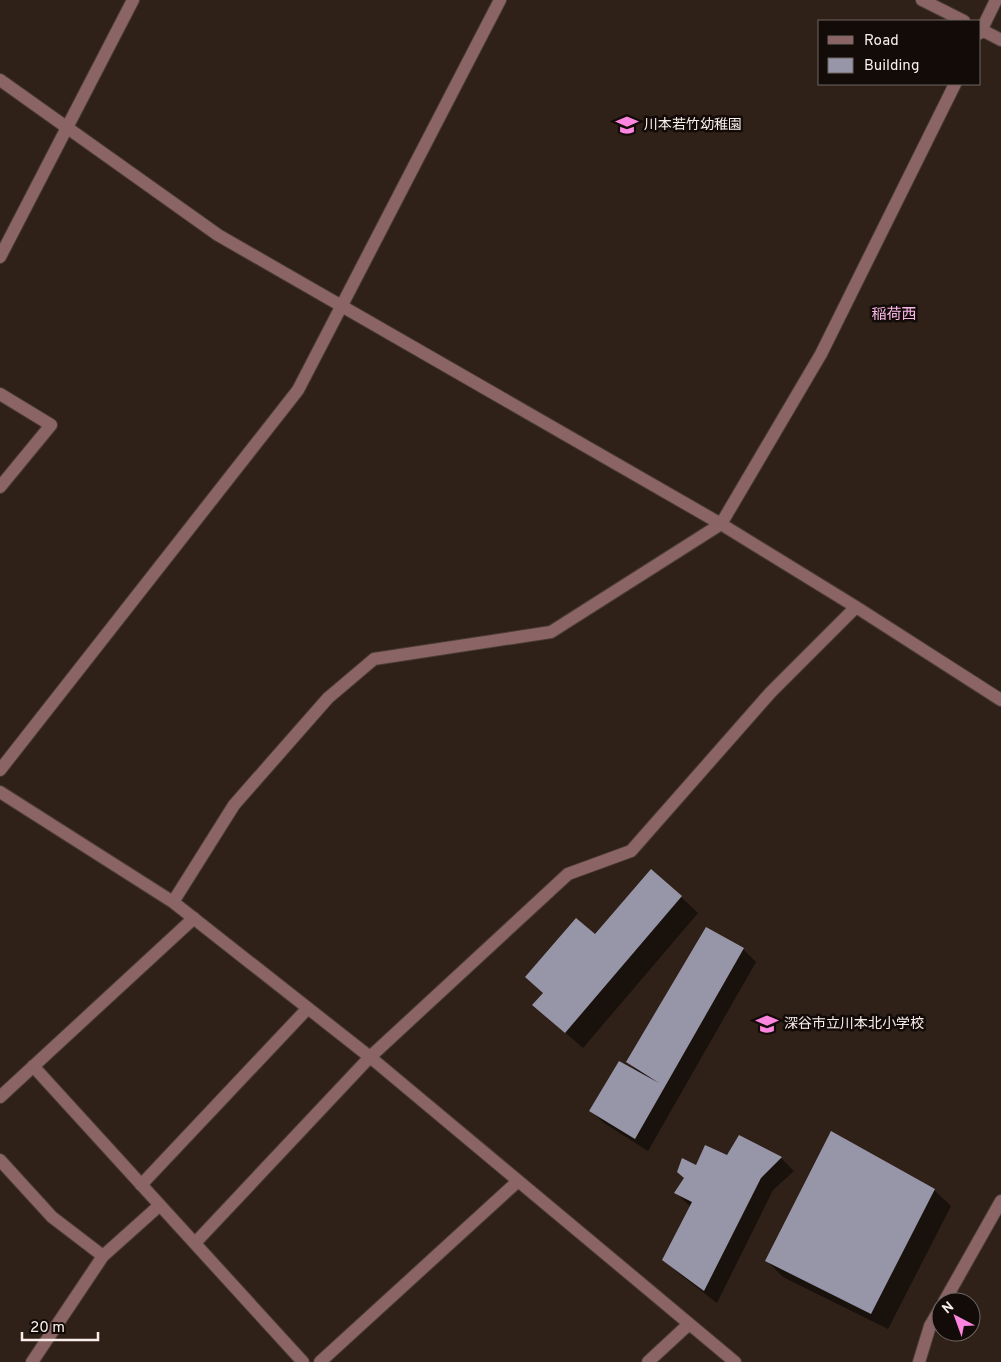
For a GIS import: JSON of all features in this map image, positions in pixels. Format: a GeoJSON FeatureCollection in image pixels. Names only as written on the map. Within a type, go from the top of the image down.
{"type":"FeatureCollection","features":[{"type":"Feature","properties":{"kind":"street"},"geometry":{"type":"LineString","coordinates":[[0,256],[68,129],[133,0]]}},
{"type":"Feature","properties":{"kind":"street"},"geometry":{"type":"LineString","coordinates":[[0,770],[298,390],[500,0]]}},
{"type":"Feature","properties":{"kind":"street"},"geometry":{"type":"LineString","coordinates":[[922,0],[962,20]]}},
{"type":"Feature","properties":{"kind":"street"},"geometry":{"type":"LineString","coordinates":[[981,29],[996,0]]}},
{"type":"Feature","properties":{"kind":"street"},"geometry":{"type":"LineString","coordinates":[[981,31],[1001,40]]}},
{"type":"Feature","properties":{"kind":"street"},"geometry":{"type":"LineString","coordinates":[[0,80],[218,235],[721,524],[856,607],[1001,700]]}},
{"type":"Feature","properties":{"kind":"street"},"geometry":{"type":"LineString","coordinates":[[173,902],[234,805],[328,698],[374,659],[550,632],[721,524],[821,354],[955,85]]}},
{"type":"Feature","properties":{"kind":"street"},"geometry":{"type":"LineString","coordinates":[[0,394],[51,424],[0,487]]}},
{"type":"Feature","properties":{"kind":"street"},"geometry":{"type":"LineString","coordinates":[[195,1243],[370,1057],[568,874],[631,851],[771,692],[856,607]]}},
{"type":"Feature","properties":{"kind":"street"},"geometry":{"type":"LineString","coordinates":[[0,792],[173,902],[194,918],[370,1057],[517,1182],[735,1362]]}},
{"type":"Feature","properties":{"kind":"street"},"geometry":{"type":"LineString","coordinates":[[0,1097],[194,918]]}},
{"type":"Feature","properties":{"kind":"street"},"geometry":{"type":"LineString","coordinates":[[141,1185],[308,1008]]}},
{"type":"Feature","properties":{"kind":"street"},"geometry":{"type":"LineString","coordinates":[[33,1066],[303,1362]]}},
{"type":"Feature","properties":{"kind":"street"},"geometry":{"type":"LineString","coordinates":[[0,1160],[52,1217],[103,1256]]}},
{"type":"Feature","properties":{"kind":"street"},"geometry":{"type":"LineString","coordinates":[[320,1362],[517,1182]]}},
{"type":"Feature","properties":{"kind":"street"},"geometry":{"type":"LineString","coordinates":[[950,1292],[1001,1201]]}},
{"type":"Feature","properties":{"kind":"street"},"geometry":{"type":"LineString","coordinates":[[32,1362],[103,1256],[160,1205]]}},
{"type":"Feature","properties":{"kind":"street"},"geometry":{"type":"LineString","coordinates":[[648,1362],[689,1324]]}},
{"type":"Feature","properties":{"kind":"street"},"geometry":{"type":"LineString","coordinates":[[919,1362],[931,1324]]}},
{"type":"Feature","properties":{"kind":"building"},"geometry":{"type":"Polygon","coordinates":[[[651,869],[682,896],[565,1033],[532,1005],[543,993],[525,977],[576,918],[595,934],[651,869]]]}},
{"type":"Feature","properties":{"kind":"building"},"geometry":{"type":"Polygon","coordinates":[[[706,927],[744,948],[635,1139],[589,1111],[619,1061],[659,1083],[626,1062],[706,927]]]}},
{"type":"Feature","properties":{"kind":"building"},"geometry":{"type":"Polygon","coordinates":[[[831,1131],[935,1189],[871,1314],[765,1261],[831,1131]]]}},
{"type":"Feature","properties":{"kind":"building"},"geometry":{"type":"Polygon","coordinates":[[[739,1135],[782,1157],[761,1178],[704,1291],[662,1260],[692,1202],[674,1193],[684,1178],[677,1172],[682,1158],[696,1165],[705,1145],[727,1155],[739,1135]]]}},
{"type":"Feature","properties":{"kind":"place","name":"川本若竹幼稚園"},"geometry":{"type":"Point","coordinates":[627,125]}},
{"type":"Feature","properties":{"kind":"place","name":"深谷市立川本北小学校"},"geometry":{"type":"Point","coordinates":[767,1024]}},
{"type":"Feature","properties":{"kind":"district","name":"稲荷西"},"geometry":{"type":"Point","coordinates":[894,315]}}]}
